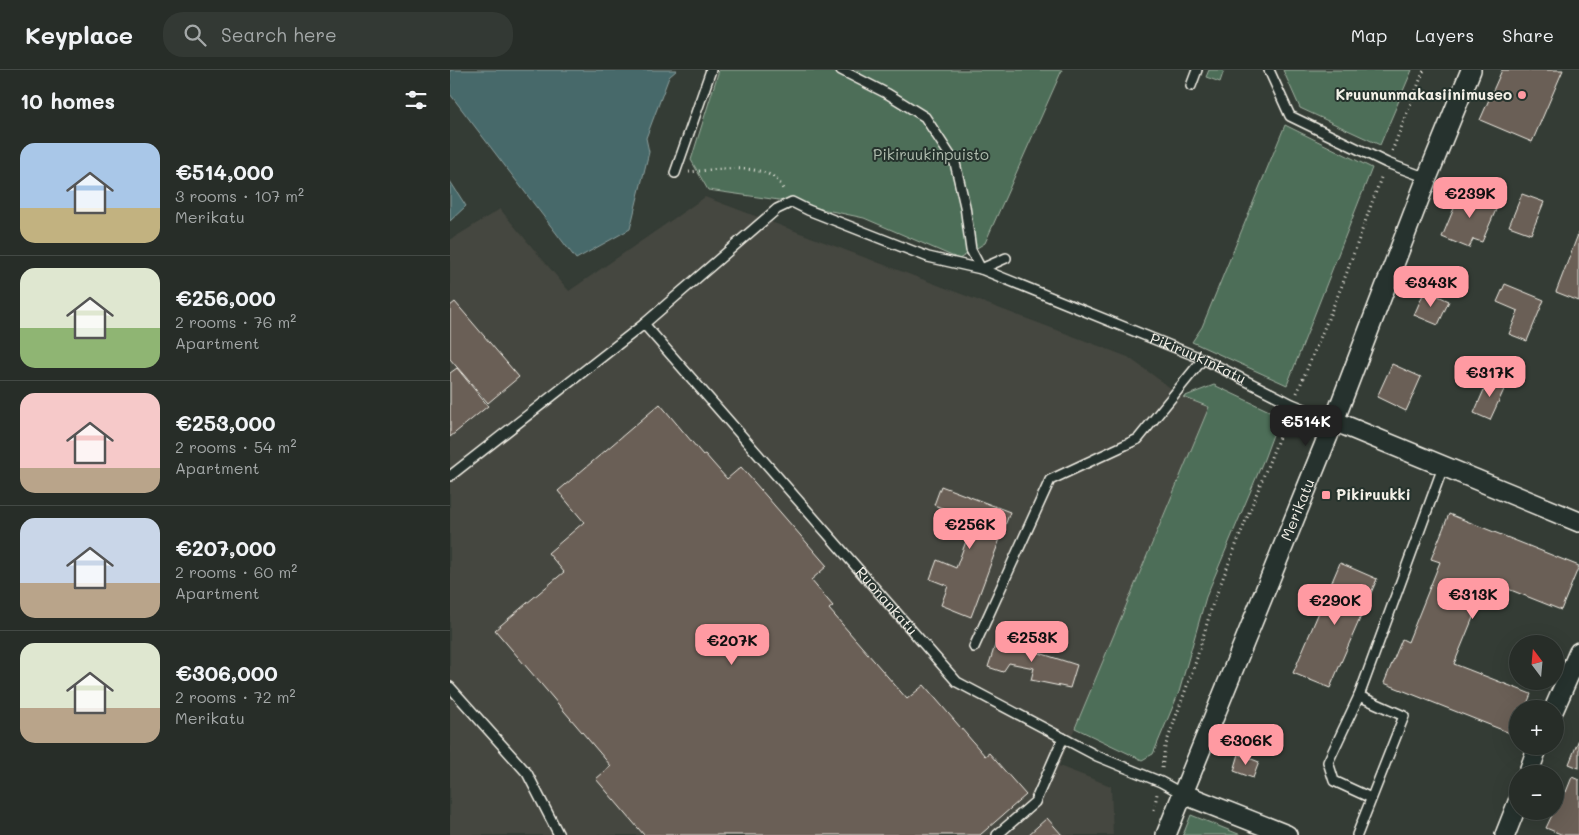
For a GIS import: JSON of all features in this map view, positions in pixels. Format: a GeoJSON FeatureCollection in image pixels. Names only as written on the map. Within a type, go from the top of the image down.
{"type":"FeatureCollection","features":[{"type":"Feature","properties":{"kind":"street","name":"Merikatu"},"geometry":{"type":"LineString","coordinates":[[1166,835],[1334,421],[1427,178],[1471,70]]}},
{"type":"Feature","properties":{"kind":"street","name":"Pikiruukinkatu"},"geometry":{"type":"LineString","coordinates":[[1334,421],[1579,522]]}},
{"type":"Feature","properties":{"kind":"street"},"geometry":{"type":"LineString","coordinates":[[1558,700],[1579,652]]}},
{"type":"Feature","properties":{"kind":"street","name":"Ruonankatu"},"geometry":{"type":"LineString","coordinates":[[1183,794],[1287,835]]}},
{"type":"Feature","properties":{"kind":"street"},"geometry":{"type":"LineString","coordinates":[[1505,835],[1511,820]]}},
{"type":"Feature","properties":{"kind":"lane"},"geometry":{"type":"LineString","coordinates":[[674,173],[711,70]]}},
{"type":"Feature","properties":{"kind":"lane"},"geometry":{"type":"LineString","coordinates":[[842,70],[888,94],[926,118],[955,163],[965,206],[971,250],[981,269],[1006,258]]}},
{"type":"Feature","properties":{"kind":"lane"},"geometry":{"type":"LineString","coordinates":[[1190,86],[1197,70]]}},
{"type":"Feature","properties":{"kind":"lane"},"geometry":{"type":"LineString","coordinates":[[1270,70],[1290,116],[1387,163],[1427,178]]}},
{"type":"Feature","properties":{"kind":"lane"},"geometry":{"type":"LineString","coordinates":[[450,476],[644,324],[777,209],[792,202]]}},
{"type":"Feature","properties":{"kind":"lane","name":"Pikiruukinkatu"},"geometry":{"type":"LineString","coordinates":[[792,202],[928,257],[981,269],[1203,359],[1292,404],[1334,421]]}},
{"type":"Feature","properties":{"kind":"lane","name":"Ruonankatu"},"geometry":{"type":"LineString","coordinates":[[644,324],[957,682],[1097,756],[1161,782],[1183,794]]}},
{"type":"Feature","properties":{"kind":"lane"},"geometry":{"type":"LineString","coordinates":[[974,647],[1050,480],[1138,439],[1203,359]]}},
{"type":"Feature","properties":{"kind":"lane"},"geometry":{"type":"LineString","coordinates":[[1371,798],[1334,781],[1328,762],[1359,696],[1443,467]]}},
{"type":"Feature","properties":{"kind":"lane"},"geometry":{"type":"LineString","coordinates":[[450,687],[527,772],[559,835]]}},
{"type":"Feature","properties":{"kind":"lane"},"geometry":{"type":"LineString","coordinates":[[1358,835],[1404,716],[1359,696]]}},
{"type":"Feature","properties":{"kind":"lane"},"geometry":{"type":"LineString","coordinates":[[997,835],[1036,802],[1063,738]]}},
{"type":"Feature","properties":{"kind":"path"},"geometry":{"type":"LineString","coordinates":[[1152,816],[1161,782],[1165,747],[1196,661],[1213,603],[1342,283],[1424,70]]}},
{"type":"Feature","properties":{"kind":"path"},"geometry":{"type":"LineString","coordinates":[[674,173],[731,168],[759,170],[777,179],[792,202]]}},
{"type":"Feature","properties":{"kind":"shaded area"},"geometry":{"type":"Polygon","coordinates":[[[705,197],[1128,357],[1183,397],[1210,407],[1059,766],[1111,786],[1113,835],[450,835],[450,240],[500,209],[569,291],[705,197]]]}},
{"type":"Feature","properties":{"kind":"green space","name":"Pikiruukinpuisto"},"geometry":{"type":"Polygon","coordinates":[[[719,70],[1062,70],[985,243],[959,259],[864,218],[779,200],[708,190],[691,160],[719,70]]]}},
{"type":"Feature","properties":{"kind":"green space"},"geometry":{"type":"Polygon","coordinates":[[[1209,70],[1224,70],[1220,82],[1206,77],[1209,70]]]}},
{"type":"Feature","properties":{"kind":"green space"},"geometry":{"type":"Polygon","coordinates":[[[1283,70],[1412,70],[1380,145],[1300,108],[1283,70]]]}},
{"type":"Feature","properties":{"kind":"green space"},"geometry":{"type":"Polygon","coordinates":[[[1285,125],[1372,168],[1287,385],[1192,342],[1202,327],[1285,125]]]}},
{"type":"Feature","properties":{"kind":"green space"},"geometry":{"type":"Polygon","coordinates":[[[1214,385],[1280,416],[1206,597],[1179,692],[1153,754],[1142,760],[1075,728],[1209,407],[1183,397],[1214,385]]]}},
{"type":"Feature","properties":{"kind":"green space"},"geometry":{"type":"Polygon","coordinates":[[[1191,815],[1241,835],[1183,835],[1191,815]]]}},
{"type":"Feature","properties":{"kind":"water"},"geometry":{"type":"Polygon","coordinates":[[[450,70],[677,70],[669,77],[646,138],[649,152],[630,229],[576,259],[450,94],[450,70]]]}},
{"type":"Feature","properties":{"kind":"water"},"geometry":{"type":"Polygon","coordinates":[[[450,181],[466,206],[450,221],[450,181]]]}},
{"type":"Feature","properties":{"kind":"building","name":"Kruununmakasiinimuseo"},"geometry":{"type":"Polygon","coordinates":[[[1502,70],[1563,70],[1532,142],[1480,120],[1502,70]]]}},
{"type":"Feature","properties":{"kind":"building"},"geometry":{"type":"Polygon","coordinates":[[[1462,189],[1498,205],[1482,242],[1473,239],[1469,248],[1442,237],[1462,189]]]}},
{"type":"Feature","properties":{"kind":"building"},"geometry":{"type":"Polygon","coordinates":[[[1522,194],[1544,202],[1531,234],[1509,226],[1522,194]]]}},
{"type":"Feature","properties":{"kind":"building"},"geometry":{"type":"Polygon","coordinates":[[[1579,232],[1579,301],[1556,292],[1579,232]]]}},
{"type":"Feature","properties":{"kind":"building"},"geometry":{"type":"Polygon","coordinates":[[[1505,284],[1544,300],[1527,341],[1509,334],[1518,311],[1497,302],[1505,284]]]}},
{"type":"Feature","properties":{"kind":"building"},"geometry":{"type":"Polygon","coordinates":[[[1425,290],[1449,301],[1438,325],[1414,315],[1425,290]]]}},
{"type":"Feature","properties":{"kind":"building"},"geometry":{"type":"Polygon","coordinates":[[[455,302],[519,377],[488,403],[450,359],[450,306],[455,302]]]}},
{"type":"Feature","properties":{"kind":"building"},"geometry":{"type":"Polygon","coordinates":[[[1392,364],[1421,377],[1406,411],[1377,397],[1392,364]]]}},
{"type":"Feature","properties":{"kind":"building"},"geometry":{"type":"Polygon","coordinates":[[[457,368],[488,406],[450,437],[450,373],[457,368]]]}},
{"type":"Feature","properties":{"kind":"building"},"geometry":{"type":"Polygon","coordinates":[[[1490,376],[1507,383],[1490,420],[1474,413],[1490,376]]]}},
{"type":"Feature","properties":{"kind":"building"},"geometry":{"type":"Polygon","coordinates":[[[660,404],[703,455],[705,454],[727,479],[741,467],[827,566],[811,580],[833,606],[829,609],[907,699],[924,685],[985,756],[989,753],[1026,795],[980,835],[644,835],[596,779],[611,766],[495,630],[564,572],[548,553],[584,522],[558,491],[660,404]]]}},
{"type":"Feature","properties":{"kind":"building"},"geometry":{"type":"Polygon","coordinates":[[[941,486],[1010,512],[971,617],[941,605],[948,586],[930,579],[937,560],[956,568],[974,520],[934,505],[941,486]]]}},
{"type":"Feature","properties":{"kind":"building"},"geometry":{"type":"Polygon","coordinates":[[[1449,514],[1579,566],[1561,610],[1488,581],[1454,664],[1509,685],[1509,690],[1521,690],[1531,694],[1529,700],[1509,700],[1509,733],[1384,683],[1402,639],[1408,642],[1440,562],[1431,559],[1449,514]]]}},
{"type":"Feature","properties":{"kind":"building"},"geometry":{"type":"Polygon","coordinates":[[[1340,563],[1377,579],[1330,688],[1293,673],[1340,563]]]}},
{"type":"Feature","properties":{"kind":"building"},"geometry":{"type":"Polygon","coordinates":[[[1000,630],[1012,633],[1008,643],[1077,665],[1070,688],[1031,680],[1034,668],[1009,663],[1003,672],[988,667],[1000,630]]]}},
{"type":"Feature","properties":{"kind":"building"},"geometry":{"type":"Polygon","coordinates":[[[1579,739],[1579,768],[1569,764],[1579,739]]]}},
{"type":"Feature","properties":{"kind":"building"},"geometry":{"type":"Polygon","coordinates":[[[1239,754],[1259,762],[1253,778],[1234,771],[1239,754]]]}},
{"type":"Feature","properties":{"kind":"building"},"geometry":{"type":"Polygon","coordinates":[[[1572,777],[1579,780],[1579,835],[1563,835],[1546,828],[1550,820],[1564,820],[1564,792],[1566,792],[1572,777]]]}},
{"type":"Feature","properties":{"kind":"building"},"geometry":{"type":"Polygon","coordinates":[[[1047,818],[1062,835],[1028,835],[1047,818]]]}},
{"type":"Feature","properties":{"kind":"place","name":"Kruununmakasiinimuseo"},"geometry":{"type":"Point","coordinates":[1522,95]}},
{"type":"Feature","properties":{"kind":"place","name":"Pikiruukki"},"geometry":{"type":"Point","coordinates":[1326,495]}}]}
